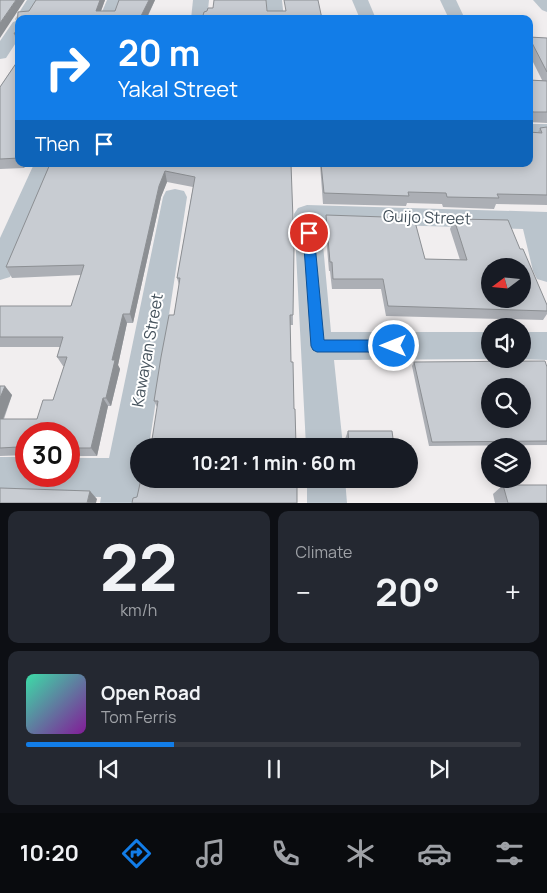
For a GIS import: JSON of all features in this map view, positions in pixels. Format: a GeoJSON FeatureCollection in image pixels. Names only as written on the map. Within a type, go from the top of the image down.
{"type":"FeatureCollection","features":[{"type":"Feature","properties":{"kind":"street"},"geometry":{"type":"LineString","coordinates":[[26,15],[35,0]]}},
{"type":"Feature","properties":{"kind":"street"},"geometry":{"type":"LineString","coordinates":[[108,15],[114,0]]}},
{"type":"Feature","properties":{"kind":"street"},"geometry":{"type":"LineString","coordinates":[[200,15],[202,0]]}},
{"type":"Feature","properties":{"kind":"street"},"geometry":{"type":"LineString","coordinates":[[274,0],[276,15]]}},
{"type":"Feature","properties":{"kind":"street"},"geometry":{"type":"LineString","coordinates":[[360,0],[366,15]]}},
{"type":"Feature","properties":{"kind":"street"},"geometry":{"type":"LineString","coordinates":[[448,0],[455,15]]}},
{"type":"Feature","properties":{"kind":"street"},"geometry":{"type":"LineString","coordinates":[[541,0],[547,8]]}},
{"type":"Feature","properties":{"kind":"street"},"geometry":{"type":"LineString","coordinates":[[0,54],[15,31]]}},
{"type":"Feature","properties":{"kind":"street"},"geometry":{"type":"LineString","coordinates":[[533,130],[547,130]]}},
{"type":"Feature","properties":{"kind":"street"},"geometry":{"type":"LineString","coordinates":[[0,269],[44,167]]}},
{"type":"Feature","properties":{"kind":"street","name":"Kawayan Street"},"geometry":{"type":"LineString","coordinates":[[122,491],[175,197]]}},
{"type":"Feature","properties":{"kind":"street","name":"Guijo Street"},"geometry":{"type":"LineString","coordinates":[[317,346],[307,214],[423,216],[540,222]]}},
{"type":"Feature","properties":{"kind":"street"},"geometry":{"type":"LineString","coordinates":[[540,222],[547,272]]}},
{"type":"Feature","properties":{"kind":"street"},"geometry":{"type":"LineString","coordinates":[[323,438],[317,346],[481,346]]}},
{"type":"Feature","properties":{"kind":"street"},"geometry":{"type":"LineString","coordinates":[[531,346],[547,346]]}},
{"type":"Feature","properties":{"kind":"street"},"geometry":{"type":"LineString","coordinates":[[0,476],[15,476]]}},
{"type":"Feature","properties":{"kind":"street"},"geometry":{"type":"LineString","coordinates":[[80,484],[122,491]]}},
{"type":"Feature","properties":{"kind":"street"},"geometry":{"type":"LineString","coordinates":[[326,488],[327,503]]}},
{"type":"Feature","properties":{"kind":"building"},"geometry":{"type":"Polygon","coordinates":[[[0,0],[16,0],[0,23],[0,0]]]}},
{"type":"Feature","properties":{"kind":"building"},"geometry":{"type":"Polygon","coordinates":[[[36,0],[100,0],[96,11],[115,11],[119,0],[149,0],[142,15],[18,15],[18,12],[29,11],[36,0]]]}},
{"type":"Feature","properties":{"kind":"building"},"geometry":{"type":"Polygon","coordinates":[[[214,0],[266,0],[267,11],[286,11],[284,0],[318,0],[321,15],[203,15],[208,8],[213,8],[214,0]]]}},
{"type":"Feature","properties":{"kind":"building"},"geometry":{"type":"Polygon","coordinates":[[[533,37],[547,38],[547,72],[533,45],[533,37]]]}},
{"type":"Feature","properties":{"kind":"building"},"geometry":{"type":"Polygon","coordinates":[[[15,65],[15,158],[0,159],[0,87],[15,65]]]}},
{"type":"Feature","properties":{"kind":"building"},"geometry":{"type":"Polygon","coordinates":[[[533,80],[547,81],[547,112],[533,112],[533,80]]]}},
{"type":"Feature","properties":{"kind":"building"},"geometry":{"type":"Polygon","coordinates":[[[547,127],[547,195],[497,194],[499,198],[447,197],[446,193],[408,192],[409,196],[324,193],[321,167],[533,167],[533,132],[542,133],[540,128],[547,127]]]}},
{"type":"Feature","properties":{"kind":"building"},"geometry":{"type":"Polygon","coordinates":[[[49,167],[291,167],[294,247],[293,315],[290,315],[296,438],[152,438],[158,401],[154,401],[161,357],[169,315],[174,315],[180,278],[177,278],[195,177],[165,171],[159,186],[130,314],[123,314],[112,360],[115,360],[106,398],[103,398],[91,448],[80,448],[80,422],[15,422],[15,447],[0,448],[0,419],[37,419],[43,400],[53,400],[67,357],[57,357],[63,337],[0,337],[0,306],[71,306],[84,265],[6,267],[49,167]]]}},
{"type":"Feature","properties":{"kind":"building"},"geometry":{"type":"Polygon","coordinates":[[[326,215],[414,218],[425,259],[467,260],[454,219],[508,220],[520,249],[523,249],[527,258],[481,258],[481,308],[531,308],[531,268],[547,305],[547,311],[388,306],[383,279],[333,279],[332,262],[330,262],[326,215]]]}},
{"type":"Feature","properties":{"kind":"building"},"geometry":{"type":"Polygon","coordinates":[[[481,361],[481,368],[531,368],[531,361],[545,361],[547,367],[547,441],[531,441],[531,438],[481,438],[481,442],[432,442],[414,362],[481,361]]]}},
{"type":"Feature","properties":{"kind":"building"},"geometry":{"type":"Polygon","coordinates":[[[0,386],[5,386],[0,398],[0,386]]]}},
{"type":"Feature","properties":{"kind":"building"},"geometry":{"type":"Polygon","coordinates":[[[348,431],[392,431],[393,438],[348,438],[348,431]]]}},
{"type":"Feature","properties":{"kind":"building"},"geometry":{"type":"Polygon","coordinates":[[[531,485],[547,485],[547,503],[508,503],[504,488],[531,488],[531,485]]]}},
{"type":"Feature","properties":{"kind":"building"},"geometry":{"type":"Polygon","coordinates":[[[0,488],[90,491],[87,503],[0,503],[0,488]]]}},
{"type":"Feature","properties":{"kind":"building"},"geometry":{"type":"Polygon","coordinates":[[[139,488],[297,488],[297,503],[132,503],[133,498],[137,497],[139,488]]]}},
{"type":"Feature","properties":{"kind":"route"},"geometry":{"type":"LineString","coordinates":[[309,233],[317,346],[394,346]]}}]}
